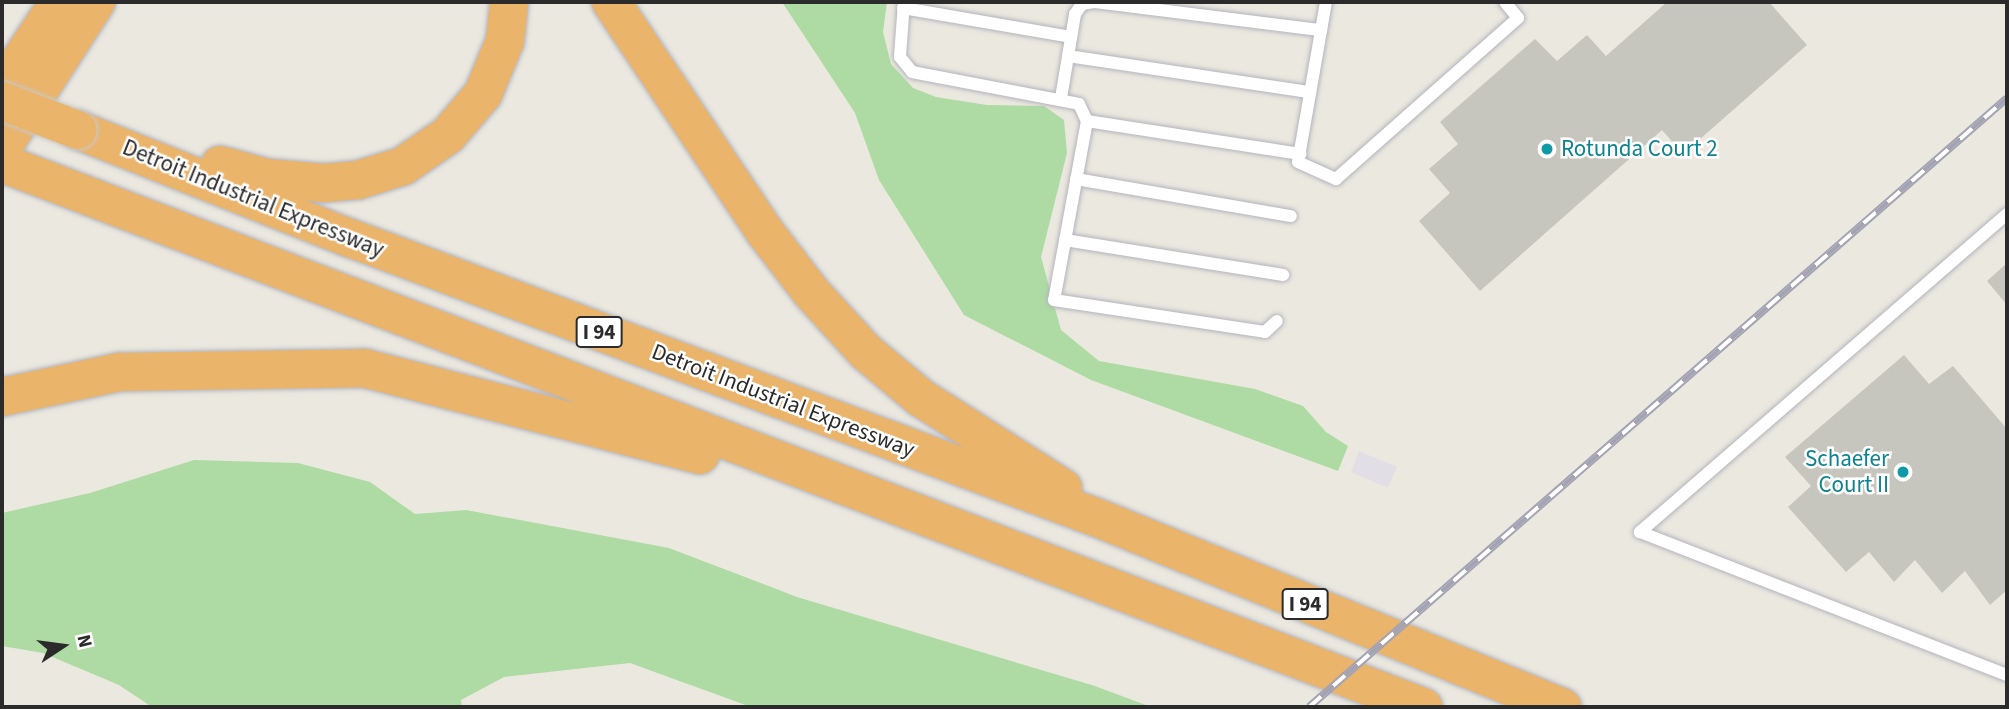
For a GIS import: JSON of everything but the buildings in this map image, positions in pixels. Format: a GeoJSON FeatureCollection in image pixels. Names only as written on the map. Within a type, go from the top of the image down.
{"type":"FeatureCollection","features":[{"type":"Feature","properties":{"kind":"highway"},"geometry":{"type":"LineString","coordinates":[[2,88],[59,2]]}},
{"type":"Feature","properties":{"kind":"highway"},"geometry":{"type":"LineString","coordinates":[[2,148],[96,2]]}},
{"type":"Feature","properties":{"kind":"highway"},"geometry":{"type":"LineString","coordinates":[[88,134],[164,144],[267,178],[324,183],[381,174],[433,147],[470,112],[497,66],[509,2]]}},
{"type":"Feature","properties":{"kind":"highway"},"geometry":{"type":"LineString","coordinates":[[611,2],[765,232],[810,292],[866,352],[921,398],[1054,481],[1103,520]]}},
{"type":"Feature","properties":{"kind":"highway","name":"Detroit Industrial Expressway"},"geometry":{"type":"LineString","coordinates":[[2,101],[350,239],[1103,520],[1562,707]]}},
{"type":"Feature","properties":{"kind":"highway","name":"I 94"},"geometry":{"type":"LineString","coordinates":[[2,163],[880,502],[1423,707]]}},
{"type":"Feature","properties":{"kind":"highway"},"geometry":{"type":"LineString","coordinates":[[2,397],[120,372],[364,368],[880,502]]}},
{"type":"Feature","properties":{"kind":"lane"},"geometry":{"type":"LineString","coordinates":[[1061,98],[1075,14],[1082,4],[1095,2],[1321,30]]}},
{"type":"Feature","properties":{"kind":"lane"},"geometry":{"type":"LineString","coordinates":[[1326,2],[1298,162],[1336,178],[1518,18],[1505,2]]}},
{"type":"Feature","properties":{"kind":"lane"},"geometry":{"type":"LineString","coordinates":[[1071,37],[904,5],[900,57],[912,72],[1061,98],[1079,104],[1087,121],[1054,300],[1265,332],[1277,321]]}},
{"type":"Feature","properties":{"kind":"lane"},"geometry":{"type":"LineString","coordinates":[[1068,56],[1310,92]]}},
{"type":"Feature","properties":{"kind":"lane"},"geometry":{"type":"LineString","coordinates":[[1087,121],[1300,154]]}},
{"type":"Feature","properties":{"kind":"lane"},"geometry":{"type":"LineString","coordinates":[[1076,179],[1291,216]]}},
{"type":"Feature","properties":{"kind":"lane"},"geometry":{"type":"LineString","coordinates":[[2007,214],[1640,532],[2007,674]]}},
{"type":"Feature","properties":{"kind":"lane"},"geometry":{"type":"LineString","coordinates":[[1065,240],[1283,275]]}},
{"type":"Feature","properties":{"kind":"shaded area"},"geometry":{"type":"Polygon","coordinates":[[[1359,451],[1397,467],[1388,488],[1351,472],[1359,451]]]}},
{"type":"Feature","properties":{"kind":"green space"},"geometry":{"type":"Polygon","coordinates":[[[782,2],[887,2],[883,32],[891,64],[913,88],[936,97],[987,105],[1044,106],[1064,120],[1067,153],[1041,257],[1061,330],[1099,361],[1255,389],[1303,406],[1326,432],[1348,446],[1338,471],[1091,380],[964,315],[879,180],[855,113],[782,2]]]}},
{"type":"Feature","properties":{"kind":"green space"},"geometry":{"type":"Polygon","coordinates":[[[194,460],[298,463],[370,482],[415,514],[466,510],[669,548],[797,597],[1095,686],[1151,707],[751,707],[630,663],[504,677],[461,700],[462,707],[152,707],[119,685],[43,653],[2,646],[2,513],[90,493],[194,460]]]}},
{"type":"Feature","properties":{"kind":"railway"},"geometry":{"type":"LineString","coordinates":[[1309,707],[2007,98]]}},
{"type":"Feature","properties":{"kind":"place","name":"Rotunda Court 2"},"geometry":{"type":"Point","coordinates":[1547,149]}},
{"type":"Feature","properties":{"kind":"place","name":"Schaefer Court II"},"geometry":{"type":"Point","coordinates":[1903,472]}}]}
